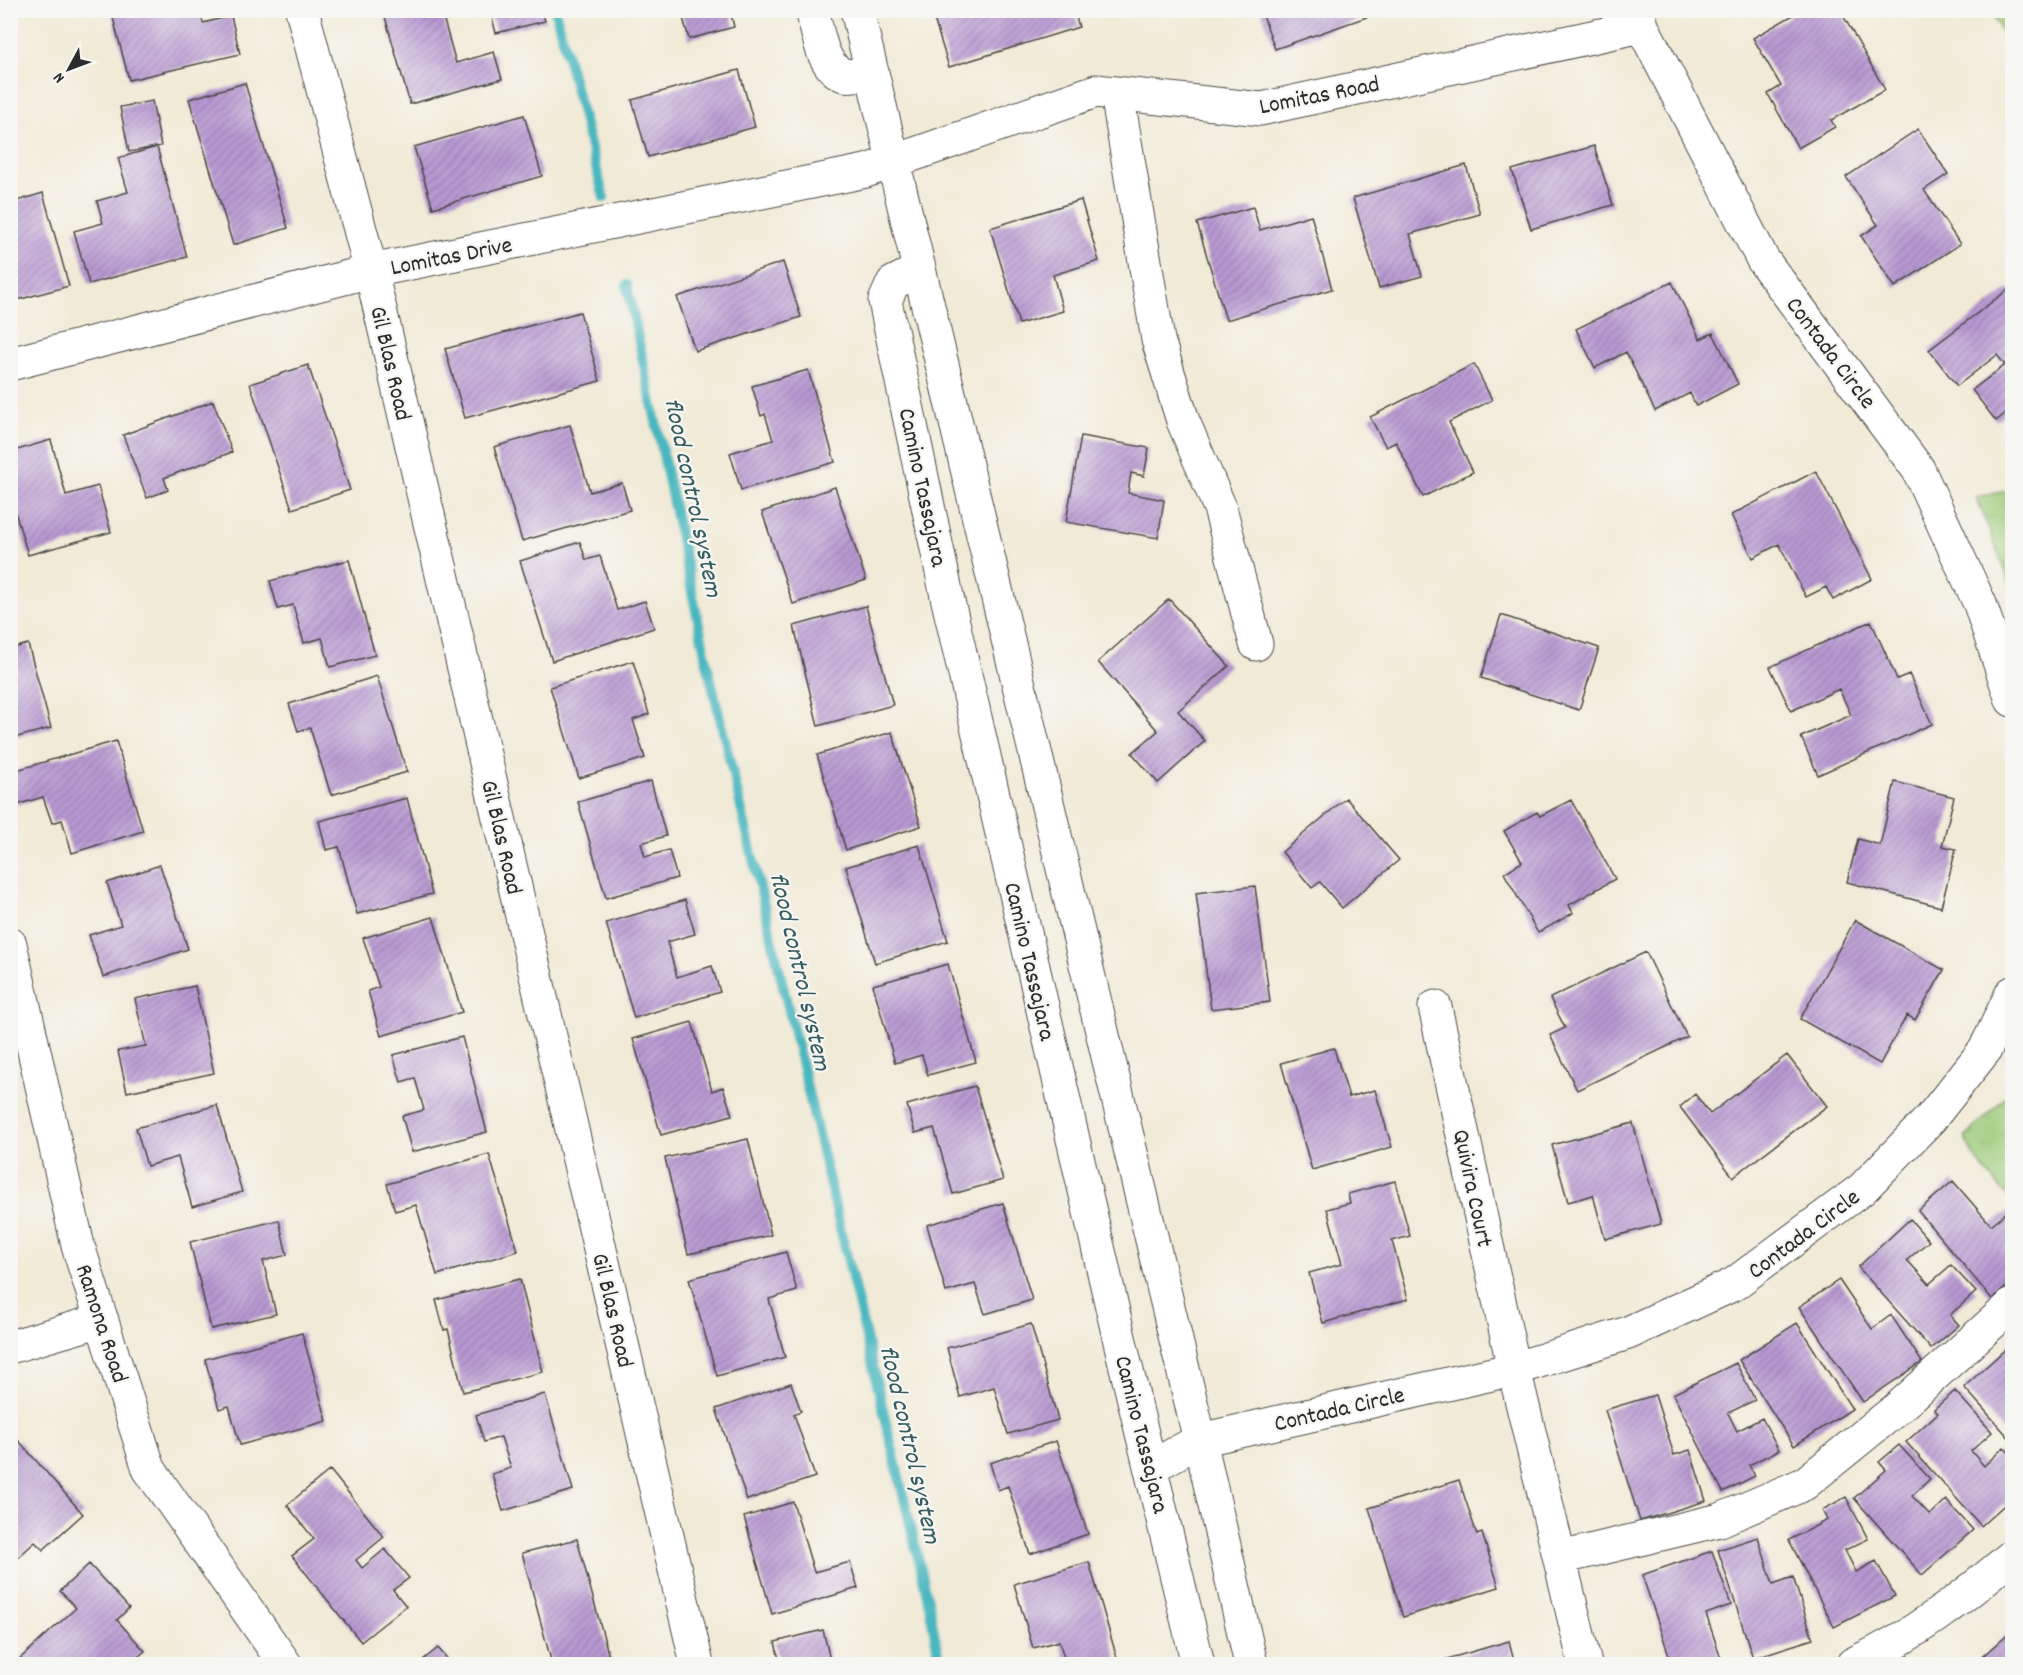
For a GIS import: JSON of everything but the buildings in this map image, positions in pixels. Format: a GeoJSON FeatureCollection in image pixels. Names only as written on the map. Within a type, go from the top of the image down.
{"type":"FeatureCollection","features":[{"type":"Feature","properties":{"kind":"street","name":"Gil Blas Road"},"geometry":{"type":"LineString","coordinates":[[302,10],[370,271],[696,1665]]}},
{"type":"Feature","properties":{"kind":"street"},"geometry":{"type":"LineString","coordinates":[[812,10],[825,55],[832,69],[846,76],[872,72]]}},
{"type":"Feature","properties":{"kind":"street","name":"Camino Tassajara"},"geometry":{"type":"LineString","coordinates":[[858,10],[1200,1440],[1251,1665]]}},
{"type":"Feature","properties":{"kind":"street","name":"Lomitas Road"},"geometry":{"type":"LineString","coordinates":[[895,163],[1096,91],[1261,109],[1640,18]]}},
{"type":"Feature","properties":{"kind":"street","name":"Contada Circle"},"geometry":{"type":"LineString","coordinates":[[1640,18],[1763,260],[1918,469],[1980,604],[2013,700]]}},
{"type":"Feature","properties":{"kind":"street"},"geometry":{"type":"LineString","coordinates":[[1117,93],[1158,339],[1183,421],[1220,508],[1256,644]]}},
{"type":"Feature","properties":{"kind":"street","name":"Lomitas Drive"},"geometry":{"type":"LineString","coordinates":[[10,364],[370,271],[855,174],[895,163]]}},
{"type":"Feature","properties":{"kind":"street","name":"Camino Tassajara"},"geometry":{"type":"LineString","coordinates":[[919,270],[893,283],[885,302],[948,601],[1125,1363],[1198,1665]]}},
{"type":"Feature","properties":{"kind":"street","name":"Ramona Road"},"geometry":{"type":"LineString","coordinates":[[10,944],[78,1246],[149,1469],[285,1665]]}},
{"type":"Feature","properties":{"kind":"street","name":"Contada Circle"},"geometry":{"type":"LineString","coordinates":[[1151,1463],[1164,1460],[1200,1440],[1514,1369],[1628,1333],[1734,1284],[1862,1190],[1930,1118],[1985,1050],[2013,993]]}},
{"type":"Feature","properties":{"kind":"street","name":"Quivira Court"},"geometry":{"type":"LineString","coordinates":[[1435,1007],[1514,1369]]}},
{"type":"Feature","properties":{"kind":"street"},"geometry":{"type":"LineString","coordinates":[[1560,1558],[1720,1520],[1804,1484],[1899,1407],[2013,1305]]}},
{"type":"Feature","properties":{"kind":"street"},"geometry":{"type":"LineString","coordinates":[[10,1347],[102,1320]]}},
{"type":"Feature","properties":{"kind":"street"},"geometry":{"type":"LineString","coordinates":[[1514,1369],[1584,1665]]}},
{"type":"Feature","properties":{"kind":"street"},"geometry":{"type":"LineString","coordinates":[[1853,1665],[1888,1648],[1954,1604],[2013,1556]]}},
{"type":"Feature","properties":{"kind":"green space"},"geometry":{"type":"Polygon","coordinates":[[[1991,11],[2012,11],[2012,53],[1991,11]]]}},
{"type":"Feature","properties":{"kind":"green space"},"geometry":{"type":"Polygon","coordinates":[[[2012,490],[2012,588],[1976,497],[2012,490]]]}},
{"type":"Feature","properties":{"kind":"green space"},"geometry":{"type":"Polygon","coordinates":[[[2012,1086],[2012,1202],[1974,1157],[1965,1138],[2008,1094],[2012,1086]]]}},
{"type":"Feature","properties":{"kind":"waterway","name":"flood control system"},"geometry":{"type":"LineString","coordinates":[[555,10],[604,198]]}},
{"type":"Feature","properties":{"kind":"waterway","name":"flood control system"},"geometry":{"type":"LineString","coordinates":[[627,285],[709,672],[929,1604],[940,1664]]}}]}
